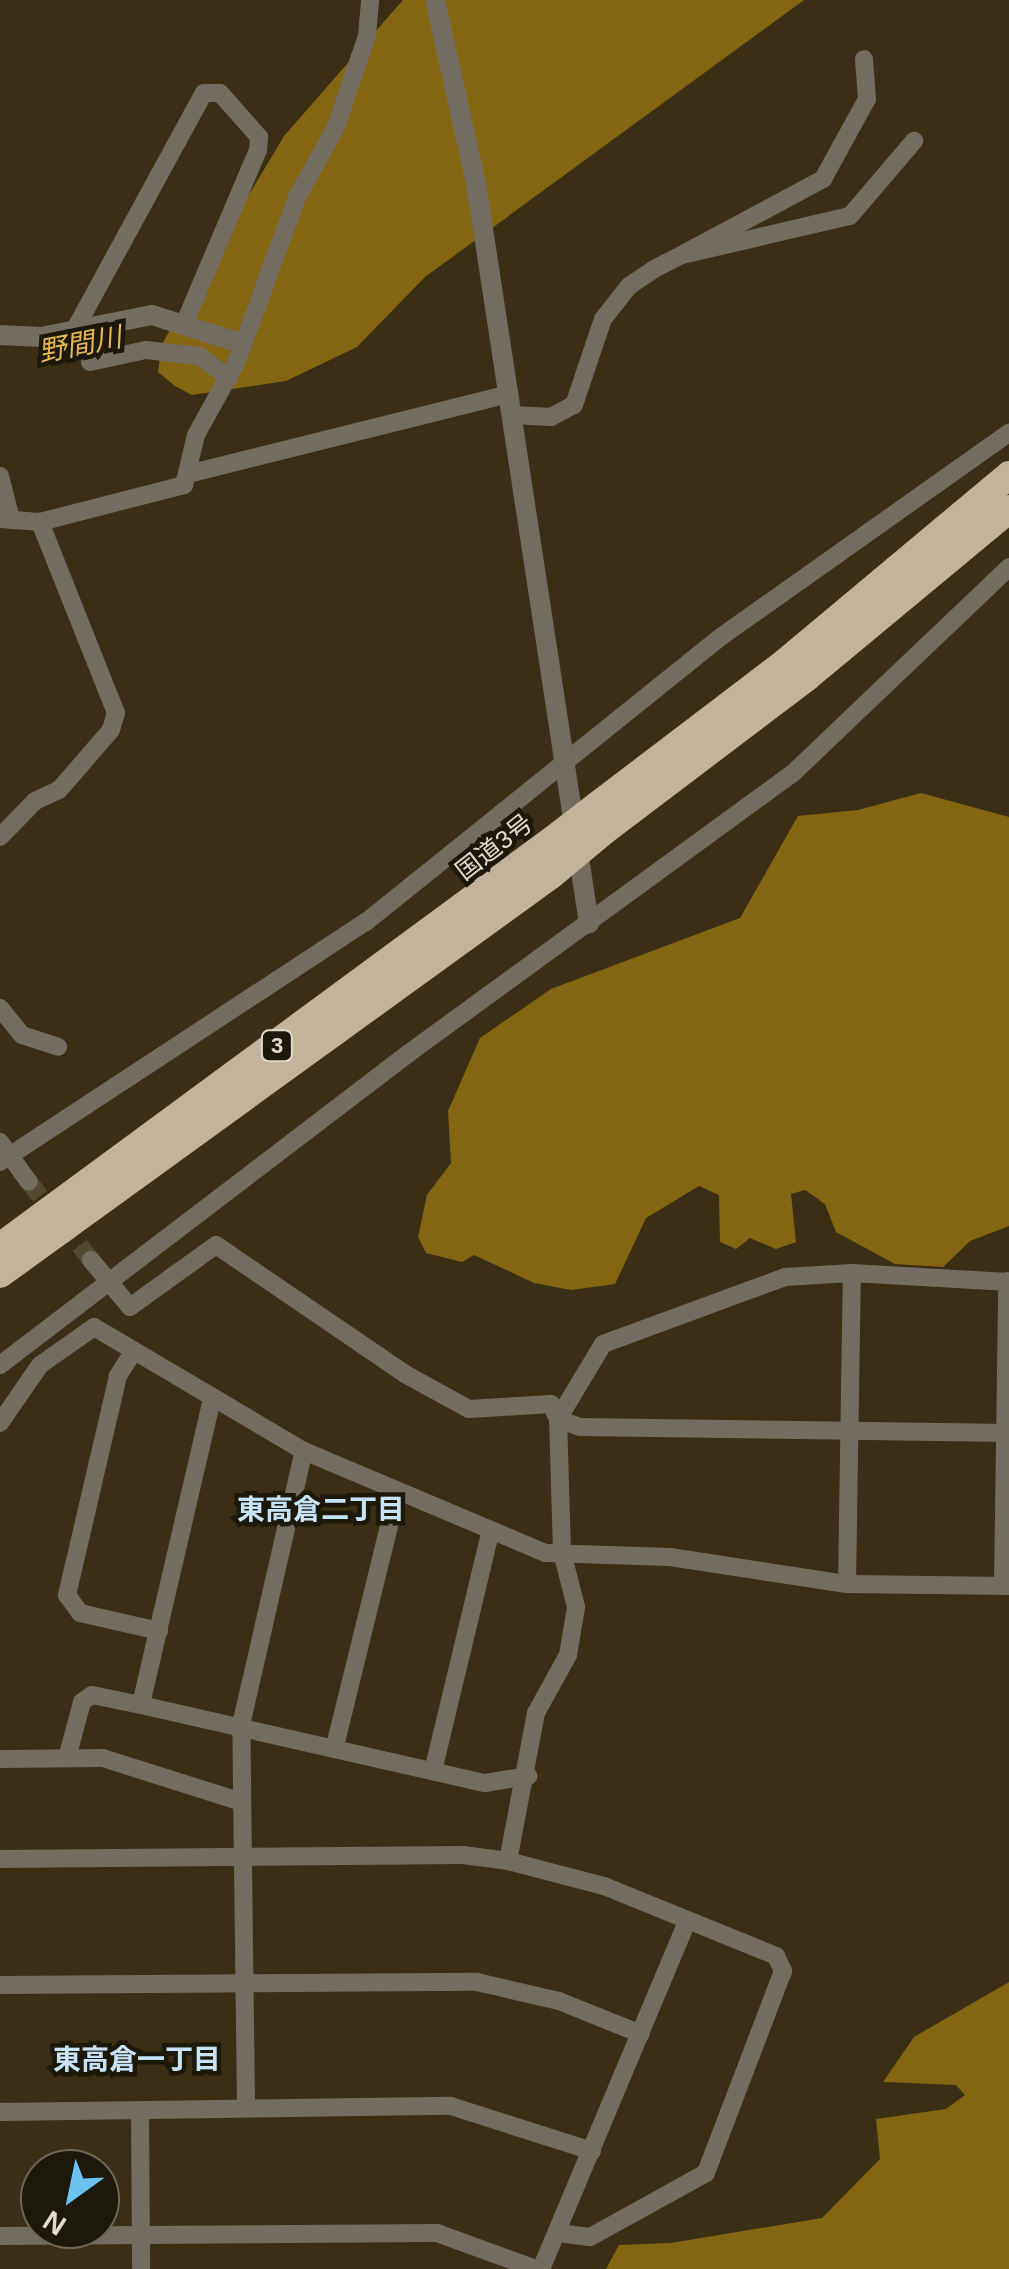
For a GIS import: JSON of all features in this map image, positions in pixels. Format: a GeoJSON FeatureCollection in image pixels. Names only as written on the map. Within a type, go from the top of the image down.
{"type":"FeatureCollection","features":[{"type":"Feature","properties":{"kind":"highway","name":"国道3号"},"geometry":{"type":"LineString","coordinates":[[0,1274],[551,875],[602,818],[1009,475]]}},
{"type":"Feature","properties":{"kind":"highway","name":"国道3号"},"geometry":{"type":"LineString","coordinates":[[0,1247],[551,840],[602,818],[807,677],[1009,510]]}},
{"type":"Feature","properties":{"kind":"street"},"geometry":{"type":"LineString","coordinates":[[0,476],[6,519],[40,522],[173,491],[188,474],[196,436],[230,378],[297,197],[346,100],[367,36],[370,0]]}},
{"type":"Feature","properties":{"kind":"street"},"geometry":{"type":"LineString","coordinates":[[435,0],[476,183],[589,924]]}},
{"type":"Feature","properties":{"kind":"street"},"geometry":{"type":"LineString","coordinates":[[188,474],[510,404],[551,416],[574,406],[614,301],[682,255],[823,179],[866,98],[864,58]]}},
{"type":"Feature","properties":{"kind":"street"},"geometry":{"type":"LineString","coordinates":[[74,331],[204,93],[220,93],[259,138],[258,150],[184,324]]}},
{"type":"Feature","properties":{"kind":"street"},"geometry":{"type":"LineString","coordinates":[[682,255],[850,216],[914,141]]}},
{"type":"Feature","properties":{"kind":"street"},"geometry":{"type":"LineString","coordinates":[[0,335],[74,331],[142,315],[241,343]]}},
{"type":"Feature","properties":{"kind":"street"},"geometry":{"type":"LineString","coordinates":[[90,362],[146,350],[198,356],[230,378]]}},
{"type":"Feature","properties":{"kind":"street"},"geometry":{"type":"LineString","coordinates":[[29,1182],[4,1152],[366,922],[722,636],[1009,433]]}},
{"type":"Feature","properties":{"kind":"street"},"geometry":{"type":"LineString","coordinates":[[0,837],[36,801],[59,790],[111,730],[116,713],[40,522]]}},
{"type":"Feature","properties":{"kind":"street"},"geometry":{"type":"LineString","coordinates":[[0,1365],[792,774],[1009,567]]}},
{"type":"Feature","properties":{"kind":"street"},"geometry":{"type":"LineString","coordinates":[[0,1008],[22,1035],[58,1047]]}},
{"type":"Feature","properties":{"kind":"street"},"geometry":{"type":"LineString","coordinates":[[91,1260],[130,1307],[216,1245],[406,1374],[469,1409],[551,1404],[558,1419],[562,1552],[576,1607],[568,1655],[536,1713],[528,1776],[508,1861]]}},
{"type":"Feature","properties":{"kind":"street"},"geometry":{"type":"LineString","coordinates":[[0,1423],[40,1366],[94,1327],[304,1451],[490,1533],[545,1553],[670,1557],[847,1584],[1006,1586],[1008,1281],[852,1273],[785,1277],[603,1344],[558,1419]]}},
{"type":"Feature","properties":{"kind":"street"},"geometry":{"type":"LineString","coordinates":[[847,1584],[852,1273]]}},
{"type":"Feature","properties":{"kind":"street"},"geometry":{"type":"LineString","coordinates":[[134,1350],[118,1376],[67,1595],[80,1614],[159,1630]]}},
{"type":"Feature","properties":{"kind":"street"},"geometry":{"type":"LineString","coordinates":[[142,1705],[212,1400]]}},
{"type":"Feature","properties":{"kind":"street"},"geometry":{"type":"LineString","coordinates":[[558,1419],[580,1427],[1007,1433]]}},
{"type":"Feature","properties":{"kind":"street"},"geometry":{"type":"LineString","coordinates":[[246,2108],[240,1725],[304,1451]]}},
{"type":"Feature","properties":{"kind":"street"},"geometry":{"type":"LineString","coordinates":[[335,1746],[397,1493]]}},
{"type":"Feature","properties":{"kind":"street"},"geometry":{"type":"LineString","coordinates":[[433,1771],[490,1533]]}},
{"type":"Feature","properties":{"kind":"street"},"geometry":{"type":"LineString","coordinates":[[67,1758],[82,1702],[92,1695],[335,1746],[485,1783],[528,1776]]}},
{"type":"Feature","properties":{"kind":"street"},"geometry":{"type":"LineString","coordinates":[[0,1759],[103,1758],[242,1802]]}},
{"type":"Feature","properties":{"kind":"street"},"geometry":{"type":"LineString","coordinates":[[0,1859],[243,1856],[508,1861],[604,1886],[776,1956],[783,1971],[706,2173],[590,2237],[557,2233]]}},
{"type":"Feature","properties":{"kind":"street"},"geometry":{"type":"LineString","coordinates":[[0,2236],[437,2233],[538,2269],[557,2233],[688,1922]]}},
{"type":"Feature","properties":{"kind":"street"},"geometry":{"type":"LineString","coordinates":[[0,1985],[477,1982],[558,2001],[641,2034]]}},
{"type":"Feature","properties":{"kind":"street"},"geometry":{"type":"LineString","coordinates":[[0,2112],[452,2106],[592,2151]]}},
{"type":"Feature","properties":{"kind":"street"},"geometry":{"type":"LineString","coordinates":[[140,2111],[141,2269]]}},
{"type":"Feature","properties":{"kind":"shaded area"},"geometry":{"type":"Polygon","coordinates":[[[403,0],[804,0],[425,277],[357,347],[286,381],[192,395],[175,386],[158,372],[162,344],[204,270],[284,136],[403,0]]]}},
{"type":"Feature","properties":{"kind":"shaded area"},"geometry":{"type":"Polygon","coordinates":[[[921,793],[1009,817],[1009,1226],[970,1241],[943,1267],[895,1264],[836,1232],[825,1204],[805,1190],[791,1194],[796,1242],[776,1249],[750,1238],[736,1249],[720,1242],[719,1195],[699,1186],[646,1218],[615,1284],[571,1290],[534,1283],[474,1255],[462,1262],[426,1253],[418,1237],[427,1195],[451,1163],[448,1111],[480,1038],[551,989],[740,918],[798,816],[858,810],[921,793]]]}},
{"type":"Feature","properties":{"kind":"shaded area"},"geometry":{"type":"Polygon","coordinates":[[[1009,1982],[1009,2269],[606,2269],[619,2245],[671,2243],[822,2218],[880,2159],[876,2119],[946,2109],[965,2095],[956,2085],[883,2082],[914,2037],[1009,1982]]]}},
{"type":"Feature","properties":{"kind":"tunnel"},"geometry":{"type":"LineString","coordinates":[[29,1182],[91,1260]]}},
{"type":"Feature","properties":{"kind":"district","name":"東高倉二丁目"},"geometry":{"type":"Point","coordinates":[321,1510]}},
{"type":"Feature","properties":{"kind":"district","name":"東高倉一丁目"},"geometry":{"type":"Point","coordinates":[137,2060]}},
{"type":"Feature","properties":{"kind":"water label","name":"野間川"},"geometry":{"type":"Point","coordinates":[80,345]}}]}
